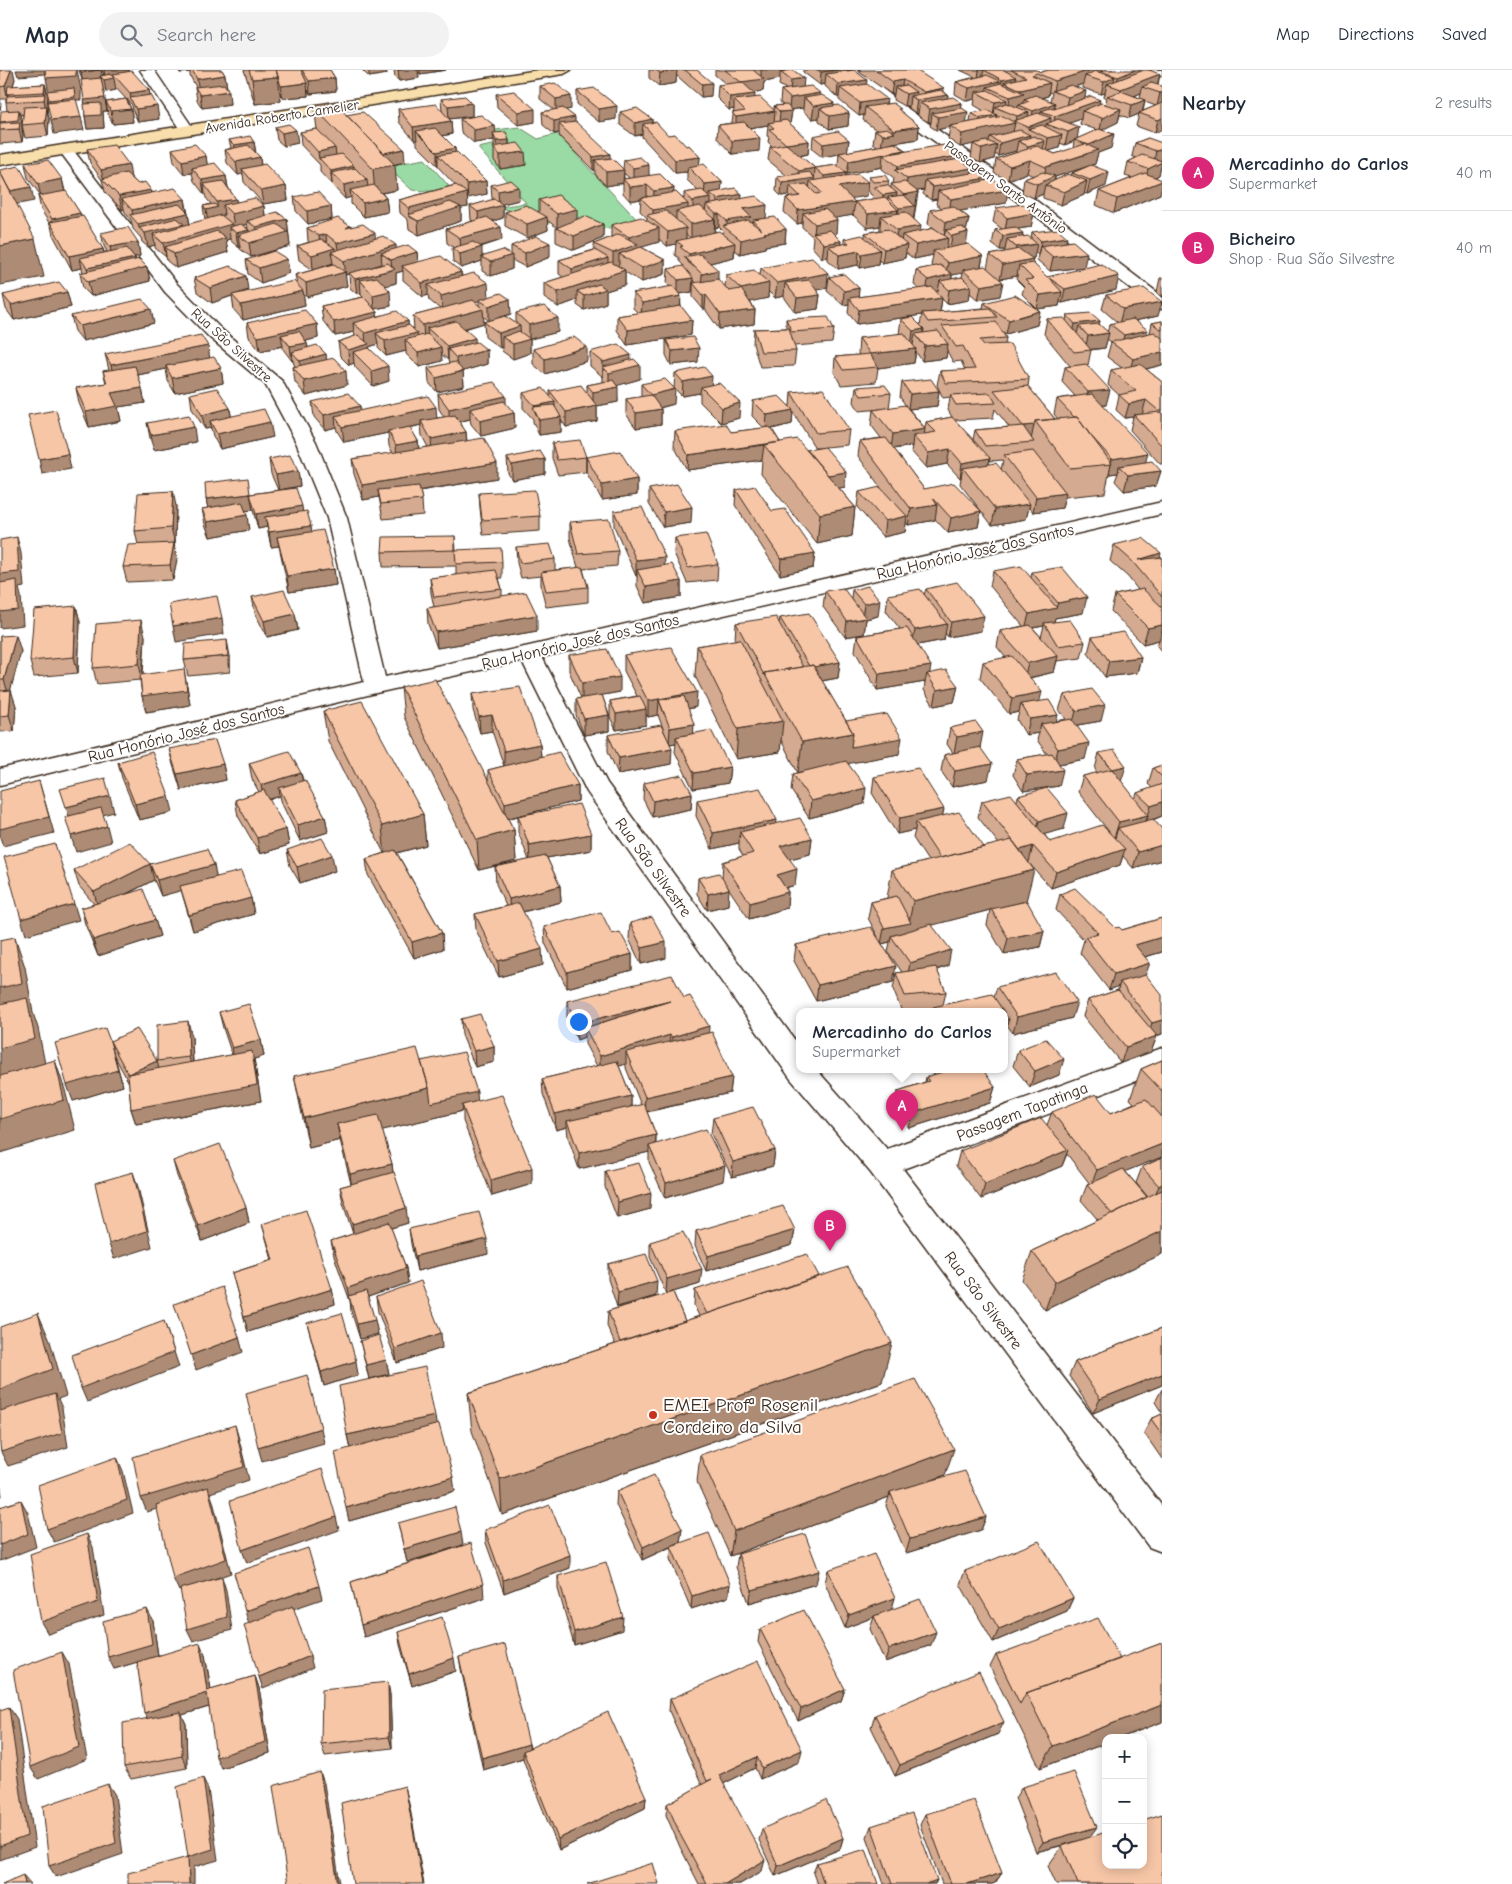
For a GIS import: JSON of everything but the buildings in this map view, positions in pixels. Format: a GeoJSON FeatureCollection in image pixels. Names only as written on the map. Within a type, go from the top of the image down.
{"type":"FeatureCollection","features":[{"type":"Feature","properties":{"kind":"main road","name":"Avenida Roberto Camelier"},"geometry":{"type":"LineString","coordinates":[[0,160],[564,70]]}},
{"type":"Feature","properties":{"kind":"street"},"geometry":{"type":"LineString","coordinates":[[147,70],[188,131]]}},
{"type":"Feature","properties":{"kind":"street","name":"Passagem Santo Antônio"},"geometry":{"type":"LineString","coordinates":[[850,70],[902,111],[1024,199],[1162,304]]}},
{"type":"Feature","properties":{"kind":"street"},"geometry":{"type":"LineString","coordinates":[[1156,70],[1162,72]]}},
{"type":"Feature","properties":{"kind":"street","name":"Rua São Silvestre"},"geometry":{"type":"LineString","coordinates":[[65,149],[171,288],[215,333],[272,381],[306,442],[337,518],[376,686]]}},
{"type":"Feature","properties":{"kind":"street","name":"Rua Honório José dos Santos"},"geometry":{"type":"LineString","coordinates":[[0,778],[376,686],[529,653],[1162,508]]}},
{"type":"Feature","properties":{"kind":"street","name":"Rua São Silvestre"},"geometry":{"type":"LineString","coordinates":[[529,653],[596,786],[796,1063]]}},
{"type":"Feature","properties":{"kind":"street","name":"Passagem Tapatinga"},"geometry":{"type":"LineString","coordinates":[[882,1164],[1162,1059]]}},
{"type":"Feature","properties":{"kind":"street","name":"Rua São Silvestre"},"geometry":{"type":"LineString","coordinates":[[803,1073],[882,1164],[1160,1527]]}},
{"type":"Feature","properties":{"kind":"green space"},"geometry":{"type":"Polygon","coordinates":[[[519,127],[538,139],[557,134],[641,224],[594,230],[570,211],[547,224],[499,207],[526,203],[478,148],[506,142],[489,131],[519,127]]]}},
{"type":"Feature","properties":{"kind":"green space"},"geometry":{"type":"Polygon","coordinates":[[[425,159],[455,193],[412,190],[386,166],[425,159]]]}},
{"type":"Feature","properties":{"kind":"place","name":"Mercadinho do Carlos"},"geometry":{"type":"Point","coordinates":[902,1131]}},
{"type":"Feature","properties":{"kind":"place","name":"Bicheiro"},"geometry":{"type":"Point","coordinates":[830,1251]}},
{"type":"Feature","properties":{"kind":"place","name":"EMEI Profª Rosenil Cordeiro da Silva"},"geometry":{"type":"Point","coordinates":[653,1415]}}]}
